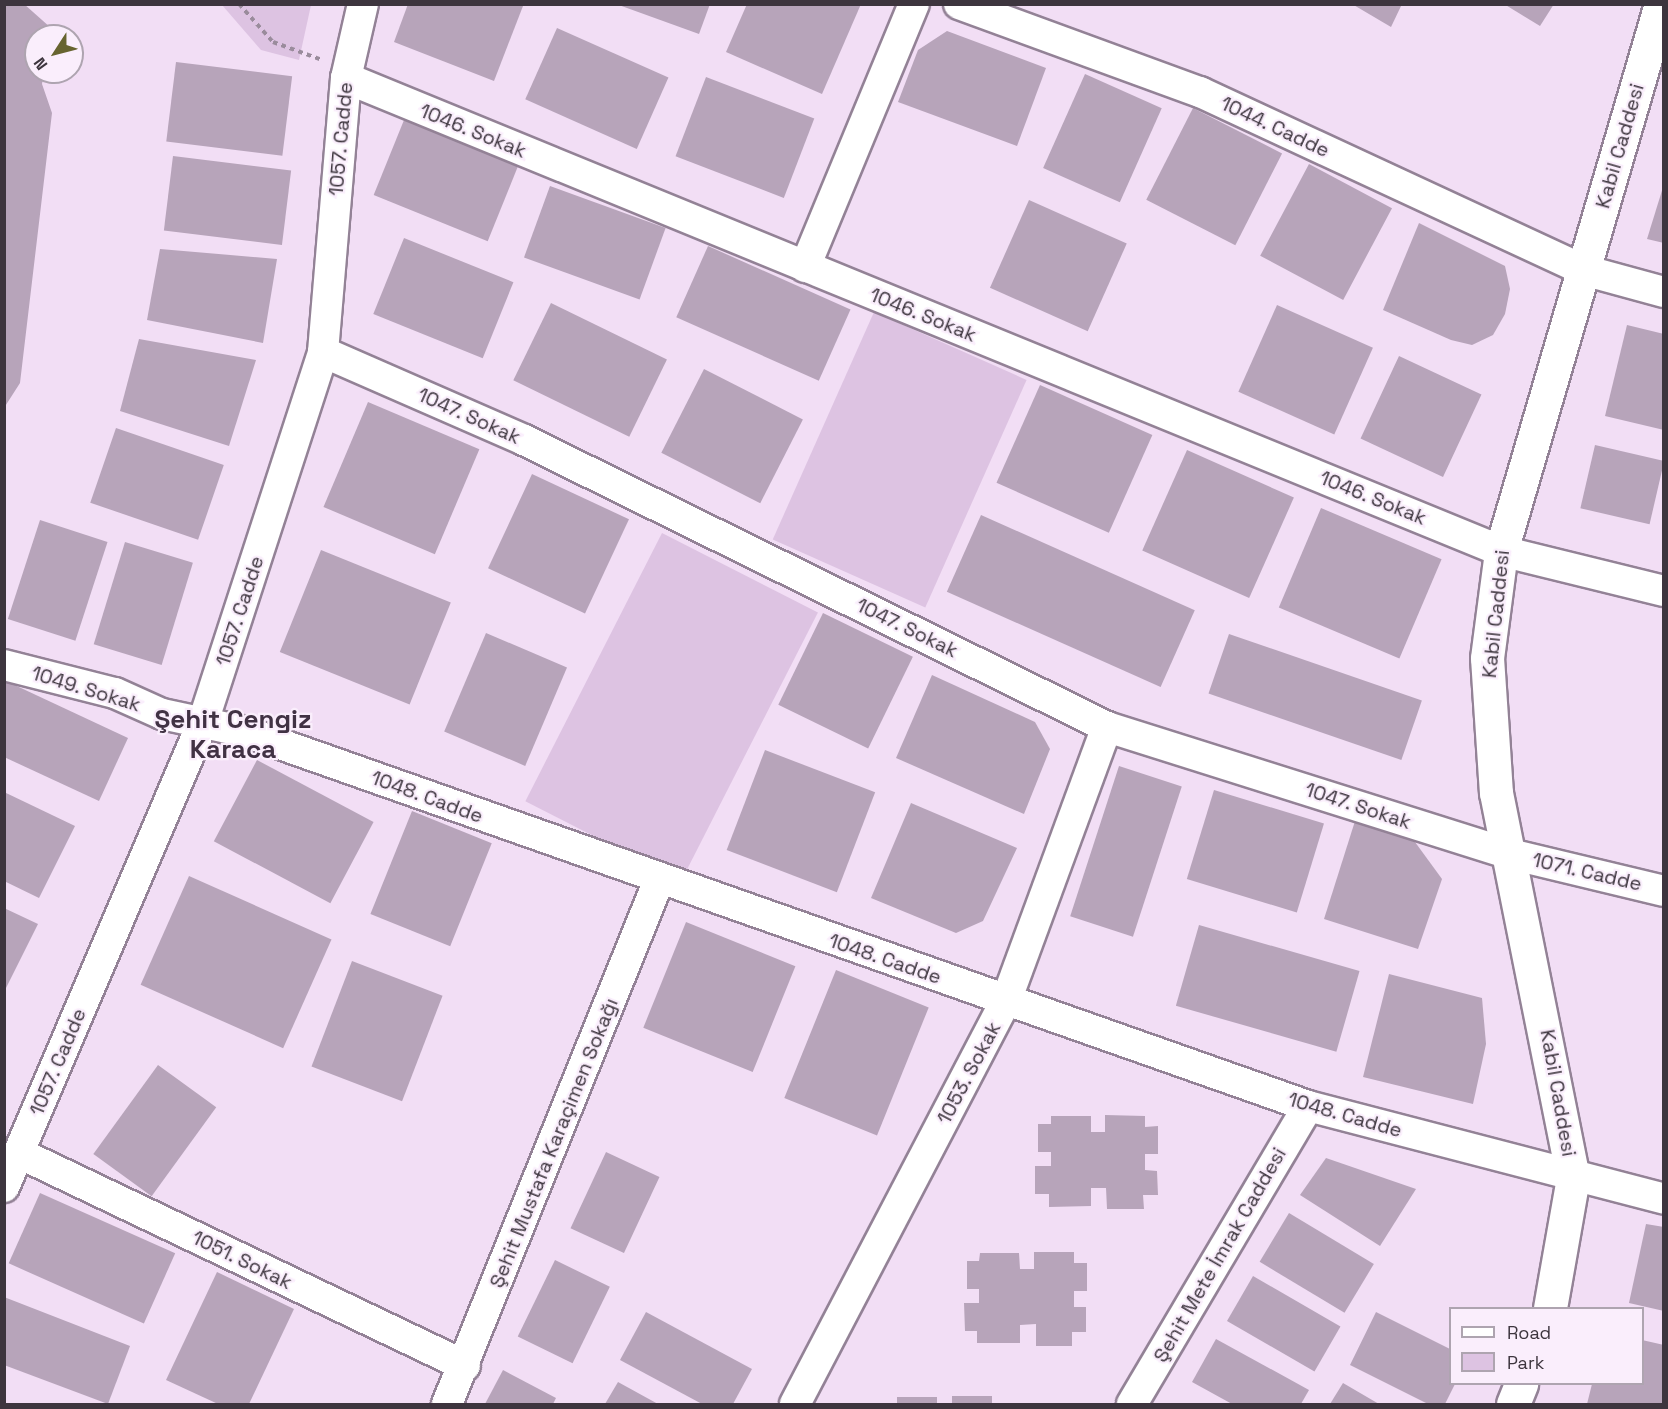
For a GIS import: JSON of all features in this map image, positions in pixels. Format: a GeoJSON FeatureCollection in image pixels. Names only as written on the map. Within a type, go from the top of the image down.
{"type":"FeatureCollection","features":[{"type":"Feature","properties":{"kind":"main road","name":"Kabil Caddesi"},"geometry":{"type":"LineString","coordinates":[[1550,1307],[1573,1178],[1488,733],[1487,658],[1501,551],[1661,4]]}},
{"type":"Feature","properties":{"kind":"main road"},"geometry":{"type":"LineString","coordinates":[[1513,1404],[1520,1385]]}},
{"type":"Feature","properties":{"kind":"street","name":"1057. Cadde"},"geometry":{"type":"LineString","coordinates":[[4,1187],[203,722],[323,352],[347,74],[363,4]]}},
{"type":"Feature","properties":{"kind":"street"},"geometry":{"type":"LineString","coordinates":[[805,267],[914,4]]}},
{"type":"Feature","properties":{"kind":"street","name":"1044. Cadde"},"geometry":{"type":"LineString","coordinates":[[975,7],[1200,92],[1583,270],[1664,292]]}},
{"type":"Feature","properties":{"kind":"street","name":"1046. Sokak"},"geometry":{"type":"LineString","coordinates":[[347,74],[805,267],[1501,551],[1664,591]]}},
{"type":"Feature","properties":{"kind":"street","name":"1047. Sokak"},"geometry":{"type":"LineString","coordinates":[[323,352],[524,440],[1107,727],[1510,854]]}},
{"type":"Feature","properties":{"kind":"street","name":"1049. Sokak"},"geometry":{"type":"LineString","coordinates":[[4,665],[203,722]]}},
{"type":"Feature","properties":{"kind":"street","name":"1048. Cadde"},"geometry":{"type":"LineString","coordinates":[[203,722],[1308,1107],[1573,1178],[1664,1199]]}},
{"type":"Feature","properties":{"kind":"street","name":"1053. Sokak"},"geometry":{"type":"LineString","coordinates":[[795,1404],[1006,1001],[1107,727]]}},
{"type":"Feature","properties":{"kind":"street","name":"1071. Cadde"},"geometry":{"type":"LineString","coordinates":[[1510,854],[1664,891]]}},
{"type":"Feature","properties":{"kind":"street","name":"Şehit Mustafa Karaçimen Sokağı"},"geometry":{"type":"LineString","coordinates":[[447,1404],[465,1366],[659,880]]}},
{"type":"Feature","properties":{"kind":"street","name":"Şehit Mete İmrak Caddesi"},"geometry":{"type":"LineString","coordinates":[[1132,1404],[1308,1107]]}},
{"type":"Feature","properties":{"kind":"street","name":"1051. Sokak"},"geometry":{"type":"LineString","coordinates":[[20,1153],[465,1366]]}},
{"type":"Feature","properties":{"kind":"path"},"geometry":{"type":"LineString","coordinates":[[239,4],[273,42],[347,74]]}},
{"type":"Feature","properties":{"kind":"green space"},"geometry":{"type":"Polygon","coordinates":[[[222,5],[311,5],[299,60],[261,50],[222,5]]]}},
{"type":"Feature","properties":{"kind":"green space"},"geometry":{"type":"Polygon","coordinates":[[[874,312],[1027,380],[925,607],[773,539],[874,312]]]}},
{"type":"Feature","properties":{"kind":"green space"},"geometry":{"type":"Polygon","coordinates":[[[662,533],[818,612],[681,881],[525,801],[662,533]]]}},
{"type":"Feature","properties":{"kind":"building"},"geometry":{"type":"Polygon","coordinates":[[[4,4],[24,4],[46,24],[24,24],[24,84],[42,84],[52,113],[20,383],[4,408],[4,4]]]}},
{"type":"Feature","properties":{"kind":"building"},"geometry":{"type":"Polygon","coordinates":[[[408,4],[523,6],[494,81],[394,42],[408,4]]]}},
{"type":"Feature","properties":{"kind":"building"},"geometry":{"type":"Polygon","coordinates":[[[616,4],[710,4],[699,34],[616,4]]]}},
{"type":"Feature","properties":{"kind":"building"},"geometry":{"type":"Polygon","coordinates":[[[747,4],[861,4],[822,94],[726,52],[747,4]]]}},
{"type":"Feature","properties":{"kind":"building"},"geometry":{"type":"Polygon","coordinates":[[[1352,4],[1402,4],[1391,27],[1352,4]]]}},
{"type":"Feature","properties":{"kind":"building"},"geometry":{"type":"Polygon","coordinates":[[[1504,4],[1554,4],[1540,26],[1504,4]]]}},
{"type":"Feature","properties":{"kind":"building"},"geometry":{"type":"Polygon","coordinates":[[[557,28],[668,78],[637,149],[525,99],[557,28]]]}},
{"type":"Feature","properties":{"kind":"building"},"geometry":{"type":"Polygon","coordinates":[[[947,31],[1046,68],[1017,146],[898,102],[918,50],[947,31]]]}},
{"type":"Feature","properties":{"kind":"building"},"geometry":{"type":"Polygon","coordinates":[[[176,62],[292,76],[282,156],[166,141],[176,62]]]}},
{"type":"Feature","properties":{"kind":"building"},"geometry":{"type":"Polygon","coordinates":[[[1085,74],[1162,108],[1120,202],[1043,168],[1085,74]]]}},
{"type":"Feature","properties":{"kind":"building"},"geometry":{"type":"Polygon","coordinates":[[[706,77],[814,119],[784,198],[676,156],[706,77]]]}},
{"type":"Feature","properties":{"kind":"building"},"geometry":{"type":"Polygon","coordinates":[[[1193,108],[1282,153],[1235,245],[1146,200],[1193,108]]]}},
{"type":"Feature","properties":{"kind":"building"},"geometry":{"type":"Polygon","coordinates":[[[404,120],[518,166],[488,241],[374,195],[404,120]]]}},
{"type":"Feature","properties":{"kind":"building"},"geometry":{"type":"Polygon","coordinates":[[[173,156],[291,171],[282,245],[164,230],[173,156]]]}},
{"type":"Feature","properties":{"kind":"building"},"geometry":{"type":"Polygon","coordinates":[[[1309,164],[1392,208],[1343,300],[1260,256],[1309,164]]]}},
{"type":"Feature","properties":{"kind":"building"},"geometry":{"type":"Polygon","coordinates":[[[1664,184],[1664,243],[1647,239],[1664,184]]]}},
{"type":"Feature","properties":{"kind":"building"},"geometry":{"type":"Polygon","coordinates":[[[550,186],[666,228],[640,299],[524,257],[550,186]]]}},
{"type":"Feature","properties":{"kind":"building"},"geometry":{"type":"Polygon","coordinates":[[[1029,200],[1127,244],[1088,331],[990,288],[1029,200]]]}},
{"type":"Feature","properties":{"kind":"building"},"geometry":{"type":"Polygon","coordinates":[[[1419,223],[1505,266],[1510,289],[1505,314],[1493,335],[1472,345],[1451,340],[1383,310],[1419,223]]]}},
{"type":"Feature","properties":{"kind":"building"},"geometry":{"type":"Polygon","coordinates":[[[404,238],[513,282],[483,358],[373,314],[404,238]]]}},
{"type":"Feature","properties":{"kind":"building"},"geometry":{"type":"Polygon","coordinates":[[[708,246],[851,309],[819,381],[676,317],[708,246]]]}},
{"type":"Feature","properties":{"kind":"building"},"geometry":{"type":"Polygon","coordinates":[[[160,249],[277,259],[263,343],[147,320],[160,249]]]}},
{"type":"Feature","properties":{"kind":"building"},"geometry":{"type":"Polygon","coordinates":[[[551,303],[667,360],[629,437],[513,380],[551,303]]]}},
{"type":"Feature","properties":{"kind":"building"},"geometry":{"type":"Polygon","coordinates":[[[1277,305],[1373,348],[1334,434],[1238,392],[1277,305]]]}},
{"type":"Feature","properties":{"kind":"building"},"geometry":{"type":"Polygon","coordinates":[[[1627,325],[1664,334],[1664,430],[1605,416],[1627,325]]]}},
{"type":"Feature","properties":{"kind":"building"},"geometry":{"type":"Polygon","coordinates":[[[139,339],[256,360],[229,446],[120,411],[139,339]]]}},
{"type":"Feature","properties":{"kind":"building"},"geometry":{"type":"Polygon","coordinates":[[[1399,356],[1481,394],[1443,477],[1361,438],[1399,356]]]}},
{"type":"Feature","properties":{"kind":"building"},"geometry":{"type":"Polygon","coordinates":[[[704,369],[803,419],[760,503],[661,453],[704,369]]]}},
{"type":"Feature","properties":{"kind":"building"},"geometry":{"type":"Polygon","coordinates":[[[1040,385],[1152,435],[1109,533],[996,483],[1040,385]]]}},
{"type":"Feature","properties":{"kind":"building"},"geometry":{"type":"Polygon","coordinates":[[[368,402],[479,449],[435,554],[323,507],[368,402]]]}},
{"type":"Feature","properties":{"kind":"building"},"geometry":{"type":"Polygon","coordinates":[[[116,428],[224,465],[198,540],[90,503],[116,428]]]}},
{"type":"Feature","properties":{"kind":"building"},"geometry":{"type":"Polygon","coordinates":[[[1595,445],[1664,461],[1650,524],[1580,508],[1595,445]]]}},
{"type":"Feature","properties":{"kind":"building"},"geometry":{"type":"Polygon","coordinates":[[[1187,450],[1294,498],[1249,598],[1142,550],[1187,450]]]}},
{"type":"Feature","properties":{"kind":"building"},"geometry":{"type":"Polygon","coordinates":[[[532,474],[629,519],[585,613],[488,568],[532,474]]]}},
{"type":"Feature","properties":{"kind":"building"},"geometry":{"type":"Polygon","coordinates":[[[1321,508],[1442,559],[1399,659],[1279,607],[1321,508]]]}},
{"type":"Feature","properties":{"kind":"building"},"geometry":{"type":"Polygon","coordinates":[[[981,515],[1195,610],[1161,687],[947,592],[981,515]]]}},
{"type":"Feature","properties":{"kind":"building"},"geometry":{"type":"Polygon","coordinates":[[[40,520],[108,542],[75,641],[8,619],[40,520]]]}},
{"type":"Feature","properties":{"kind":"building"},"geometry":{"type":"Polygon","coordinates":[[[125,542],[193,563],[162,665],[94,644],[125,542]]]}},
{"type":"Feature","properties":{"kind":"building"},"geometry":{"type":"Polygon","coordinates":[[[321,550],[451,602],[410,704],[280,652],[321,550]]]}},
{"type":"Feature","properties":{"kind":"building"},"geometry":{"type":"Polygon","coordinates":[[[823,613],[913,657],[868,749],[778,705],[823,613]]]}},
{"type":"Feature","properties":{"kind":"building"},"geometry":{"type":"Polygon","coordinates":[[[486,633],[567,667],[525,766],[444,731],[486,633]]]}},
{"type":"Feature","properties":{"kind":"building"},"geometry":{"type":"Polygon","coordinates":[[[1229,634],[1422,700],[1401,760],[1208,694],[1229,634]]]}},
{"type":"Feature","properties":{"kind":"building"},"geometry":{"type":"Polygon","coordinates":[[[932,675],[1035,722],[1050,749],[1024,814],[896,758],[932,675]]]}},
{"type":"Feature","properties":{"kind":"building"},"geometry":{"type":"Polygon","coordinates":[[[6,681],[128,738],[99,801],[4,757],[6,681]]]}},
{"type":"Feature","properties":{"kind":"building"},"geometry":{"type":"Polygon","coordinates":[[[765,750],[875,792],[837,892],[727,850],[765,750]]]}},
{"type":"Feature","properties":{"kind":"building"},"geometry":{"type":"Polygon","coordinates":[[[257,760],[374,822],[330,903],[214,841],[257,760]]]}},
{"type":"Feature","properties":{"kind":"building"},"geometry":{"type":"Polygon","coordinates":[[[1119,766],[1182,786],[1133,937],[1070,916],[1119,766]]]}},
{"type":"Feature","properties":{"kind":"building"},"geometry":{"type":"Polygon","coordinates":[[[1214,790],[1324,824],[1297,913],[1187,879],[1214,790]]]}},
{"type":"Feature","properties":{"kind":"building"},"geometry":{"type":"Polygon","coordinates":[[[4,792],[75,826],[39,898],[4,881],[4,792]]]}},
{"type":"Feature","properties":{"kind":"building"},"geometry":{"type":"Polygon","coordinates":[[[911,803],[1017,848],[983,921],[956,933],[871,898],[911,803]]]}},
{"type":"Feature","properties":{"kind":"building"},"geometry":{"type":"Polygon","coordinates":[[[412,811],[492,843],[450,946],[370,914],[412,811]]]}},
{"type":"Feature","properties":{"kind":"building"},"geometry":{"type":"Polygon","coordinates":[[[1355,821],[1415,842],[1442,879],[1418,949],[1324,919],[1355,821]]]}},
{"type":"Feature","properties":{"kind":"building"},"geometry":{"type":"Polygon","coordinates":[[[189,876],[332,939],[283,1048],[141,985],[189,876]]]}},
{"type":"Feature","properties":{"kind":"building"},"geometry":{"type":"Polygon","coordinates":[[[4,908],[38,924],[4,992],[4,908]]]}},
{"type":"Feature","properties":{"kind":"building"},"geometry":{"type":"Polygon","coordinates":[[[686,922],[795,966],[753,1072],[643,1028],[686,922]]]}},
{"type":"Feature","properties":{"kind":"building"},"geometry":{"type":"Polygon","coordinates":[[[1199,925],[1360,971],[1336,1052],[1176,1006],[1199,925]]]}},
{"type":"Feature","properties":{"kind":"building"},"geometry":{"type":"Polygon","coordinates":[[[352,961],[443,996],[402,1101],[312,1066],[352,961]]]}},
{"type":"Feature","properties":{"kind":"building"},"geometry":{"type":"Polygon","coordinates":[[[836,970],[929,1007],[877,1135],[784,1098],[836,970]]]}},
{"type":"Feature","properties":{"kind":"building"},"geometry":{"type":"Polygon","coordinates":[[[1389,974],[1482,998],[1486,1044],[1473,1104],[1363,1077],[1389,974]]]}},
{"type":"Feature","properties":{"kind":"building"},"geometry":{"type":"Polygon","coordinates":[[[158,1065],[216,1107],[152,1196],[93,1154],[158,1065]]]}},
{"type":"Feature","properties":{"kind":"building"},"geometry":{"type":"Polygon","coordinates":[[[1105,1115],[1145,1116],[1145,1127],[1158,1126],[1158,1154],[1145,1154],[1145,1170],[1157,1171],[1158,1195],[1143,1195],[1144,1209],[1107,1209],[1106,1188],[1091,1188],[1091,1206],[1049,1207],[1049,1194],[1035,1194],[1035,1166],[1051,1166],[1051,1152],[1038,1152],[1038,1124],[1051,1124],[1051,1116],[1091,1116],[1091,1132],[1105,1132],[1105,1115]]]}},
{"type":"Feature","properties":{"kind":"building"},"geometry":{"type":"Polygon","coordinates":[[[606,1152],[659,1177],[624,1253],[571,1228],[606,1152]]]}},
{"type":"Feature","properties":{"kind":"building"},"geometry":{"type":"Polygon","coordinates":[[[1326,1158],[1416,1189],[1380,1246],[1300,1195],[1326,1158]]]}},
{"type":"Feature","properties":{"kind":"building"},"geometry":{"type":"Polygon","coordinates":[[[40,1193],[175,1253],[144,1324],[9,1263],[40,1193]]]}},
{"type":"Feature","properties":{"kind":"building"},"geometry":{"type":"Polygon","coordinates":[[[1289,1213],[1374,1264],[1345,1313],[1260,1262],[1289,1213]]]}},
{"type":"Feature","properties":{"kind":"building"},"geometry":{"type":"Polygon","coordinates":[[[1646,1224],[1664,1227],[1664,1311],[1629,1303],[1646,1224]]]}},
{"type":"Feature","properties":{"kind":"building"},"geometry":{"type":"Polygon","coordinates":[[[1034,1252],[1074,1252],[1074,1263],[1087,1263],[1087,1291],[1074,1291],[1074,1307],[1086,1307],[1086,1332],[1072,1332],[1072,1346],[1036,1346],[1036,1324],[1020,1325],[1020,1343],[977,1343],[977,1331],[965,1331],[964,1303],[979,1303],[979,1289],[967,1289],[967,1261],[979,1261],[980,1253],[1019,1253],[1020,1269],[1034,1269],[1034,1252]]]}},
{"type":"Feature","properties":{"kind":"building"},"geometry":{"type":"Polygon","coordinates":[[[555,1260],[610,1287],[573,1363],[518,1336],[555,1260]]]}},
{"type":"Feature","properties":{"kind":"building"},"geometry":{"type":"Polygon","coordinates":[[[217,1272],[294,1309],[249,1404],[218,1404],[166,1380],[217,1272]]]}},
{"type":"Feature","properties":{"kind":"building"},"geometry":{"type":"Polygon","coordinates":[[[1253,1276],[1340,1326],[1314,1372],[1227,1321],[1253,1276]]]}},
{"type":"Feature","properties":{"kind":"building"},"geometry":{"type":"Polygon","coordinates":[[[4,1297],[130,1346],[108,1404],[4,1365],[4,1297]]]}},
{"type":"Feature","properties":{"kind":"building"},"geometry":{"type":"Polygon","coordinates":[[[646,1312],[752,1369],[733,1404],[702,1404],[620,1360],[646,1312]]]}},
{"type":"Feature","properties":{"kind":"building"},"geometry":{"type":"Polygon","coordinates":[[[1376,1312],[1449,1348],[1449,1385],[1454,1385],[1445,1404],[1428,1404],[1350,1365],[1376,1312]]]}},
{"type":"Feature","properties":{"kind":"building"},"geometry":{"type":"Polygon","coordinates":[[[1216,1339],[1309,1390],[1301,1404],[1232,1404],[1192,1382],[1216,1339]]]}},
{"type":"Feature","properties":{"kind":"building"},"geometry":{"type":"Polygon","coordinates":[[[1644,1340],[1664,1345],[1664,1404],[1587,1404],[1592,1385],[1644,1385],[1644,1340]]]}},
{"type":"Feature","properties":{"kind":"building"},"geometry":{"type":"Polygon","coordinates":[[[503,1370],[556,1398],[553,1404],[485,1404],[503,1370]]]}},
{"type":"Feature","properties":{"kind":"building"},"geometry":{"type":"Polygon","coordinates":[[[618,1382],[658,1404],[605,1404],[618,1382]]]}},
{"type":"Feature","properties":{"kind":"building"},"geometry":{"type":"Polygon","coordinates":[[[1343,1383],[1379,1404],[1330,1404],[1343,1383]]]}},
{"type":"Feature","properties":{"kind":"building"},"geometry":{"type":"Polygon","coordinates":[[[952,1396],[992,1396],[992,1404],[952,1404],[952,1396]]]}},
{"type":"Feature","properties":{"kind":"building"},"geometry":{"type":"Polygon","coordinates":[[[897,1397],[937,1397],[937,1404],[897,1404],[897,1397]]]}},
{"type":"Feature","properties":{"kind":"district","name":"Şehit Cengiz Karaca"},"geometry":{"type":"Point","coordinates":[233,735]}}]}
